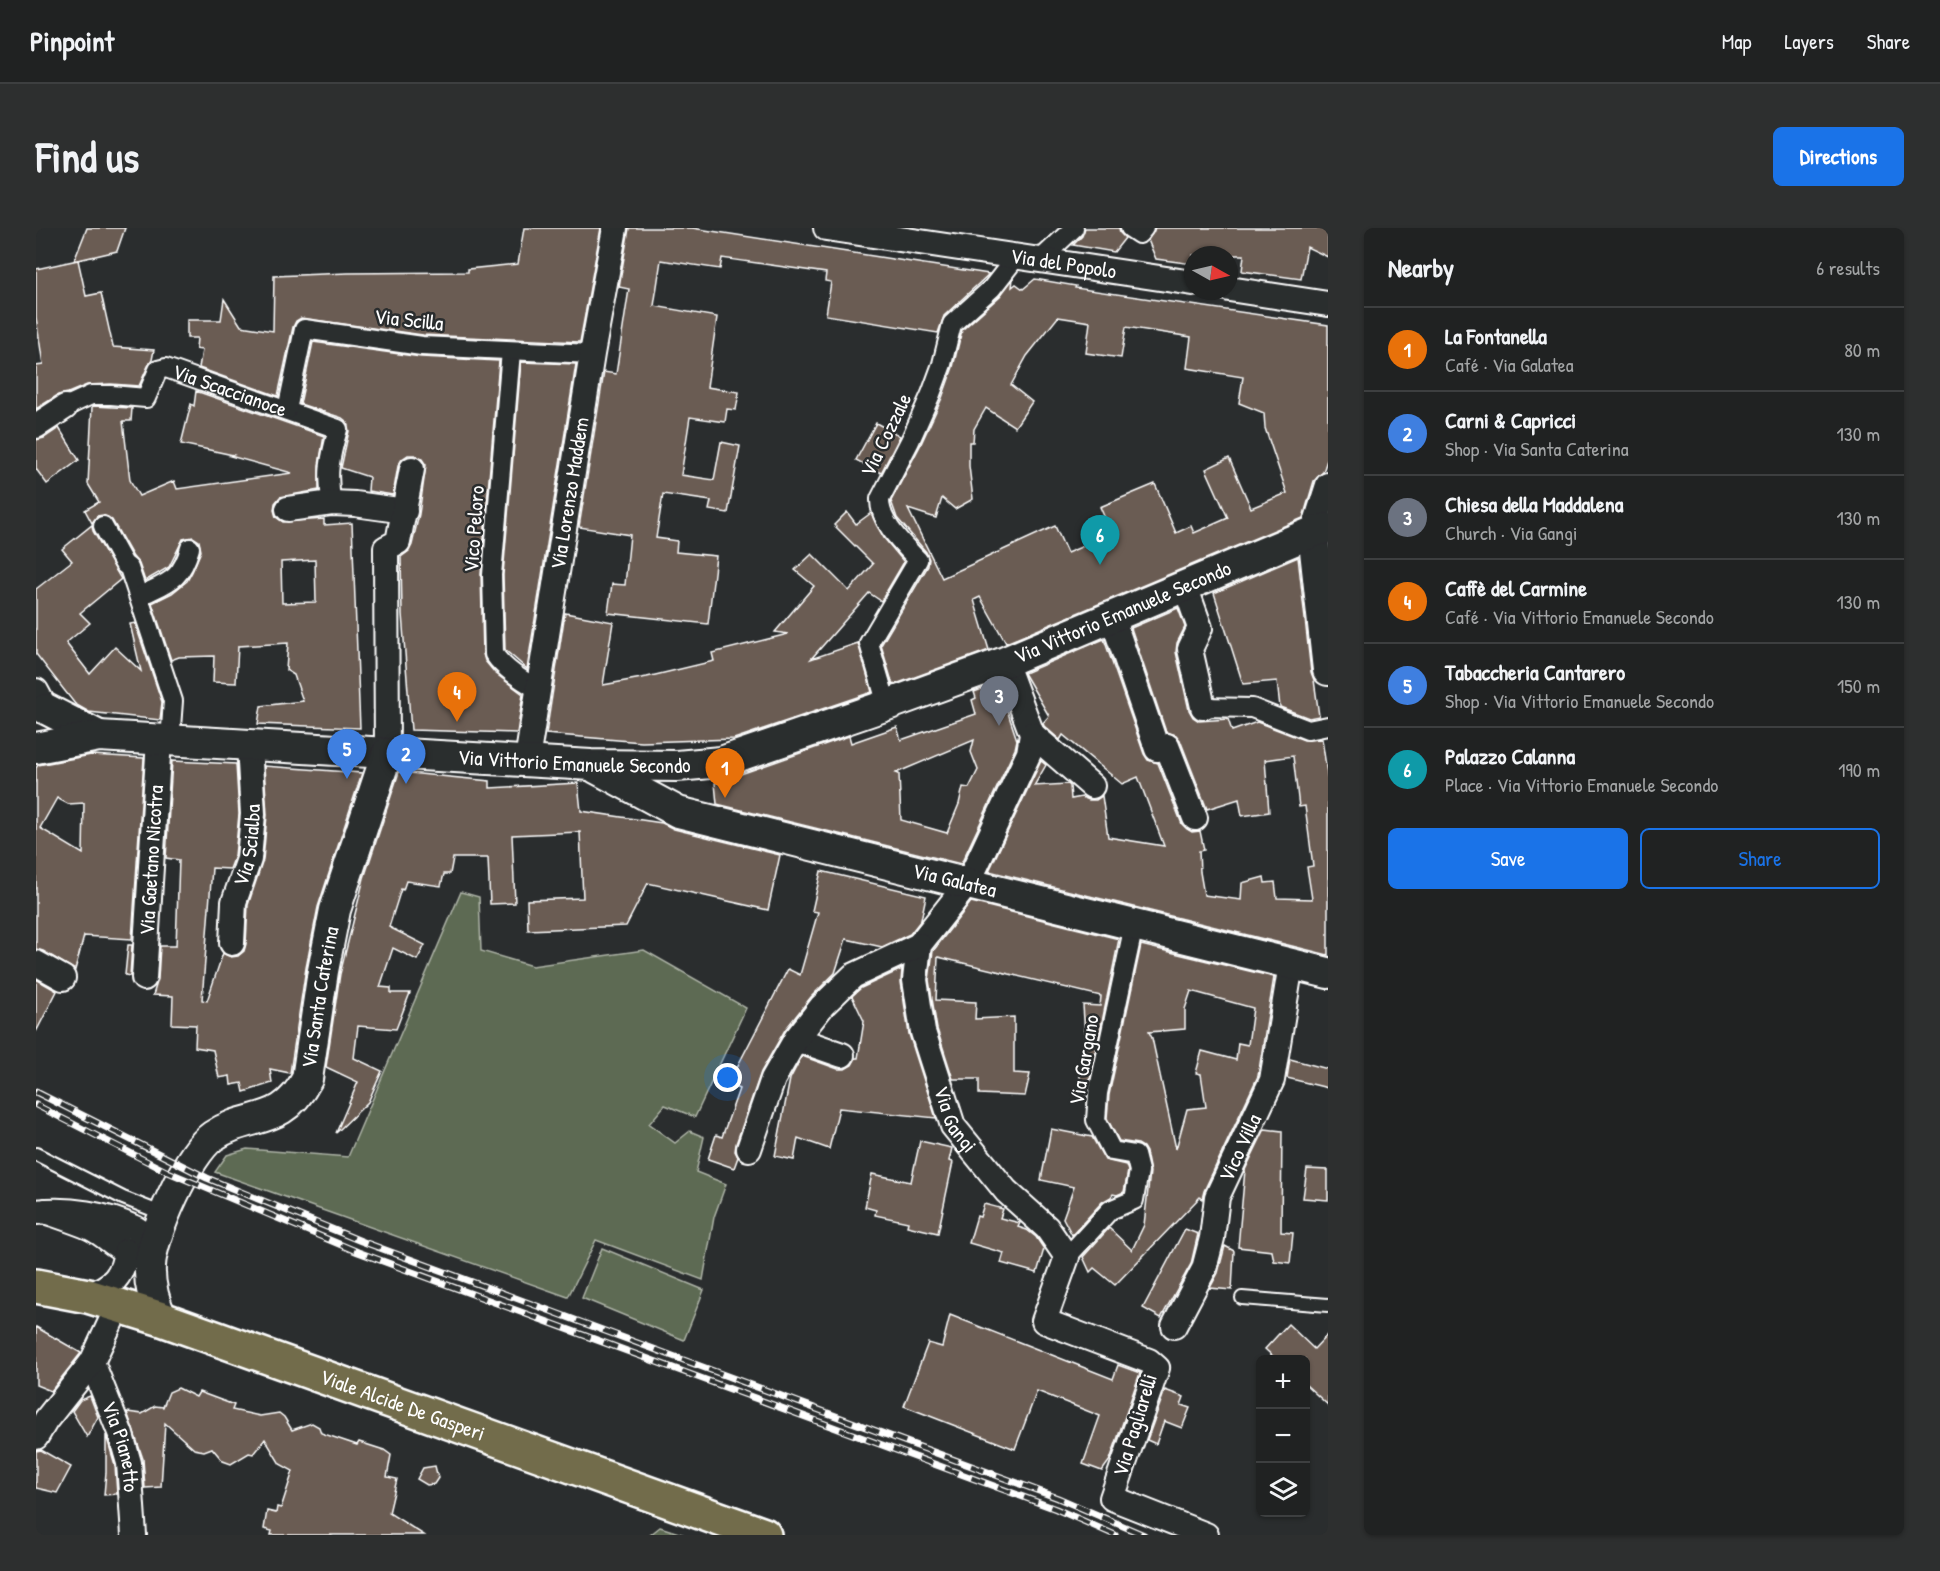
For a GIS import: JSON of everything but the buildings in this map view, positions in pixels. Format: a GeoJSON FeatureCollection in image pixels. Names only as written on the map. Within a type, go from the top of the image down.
{"type":"FeatureCollection","features":[{"type":"Feature","properties":{"kind":"main road","name":"Viale Alcide De Gasperi"},"geometry":{"type":"LineString","coordinates":[[36,1286],[88,1296],[162,1319],[764,1535]]}},
{"type":"Feature","properties":{"kind":"main road","name":"Viale Alcide De Gasperi"},"geometry":{"type":"LineString","coordinates":[[36,1301],[112,1319],[720,1535]]}},
{"type":"Feature","properties":{"kind":"street","name":"Via Lorenzo Maddem"},"geometry":{"type":"LineString","coordinates":[[526,760],[592,354],[615,228]]}},
{"type":"Feature","properties":{"kind":"street","name":"Via del Popolo"},"geometry":{"type":"LineString","coordinates":[[826,228],[934,236],[1028,259],[1184,282]]}},
{"type":"Feature","properties":{"kind":"street","name":"Via Cozzale"},"geometry":{"type":"LineString","coordinates":[[887,705],[869,643],[918,560],[897,537],[880,508],[880,499],[932,394],[952,324],[1028,259],[1074,228]]}},
{"type":"Feature","properties":{"kind":"street"},"geometry":{"type":"LineString","coordinates":[[1130,228],[1139,234],[1144,228]]}},
{"type":"Feature","properties":{"kind":"street"},"geometry":{"type":"LineString","coordinates":[[1238,290],[1328,304]]}},
{"type":"Feature","properties":{"kind":"street","name":"Via Scilla"},"geometry":{"type":"LineString","coordinates":[[288,410],[304,330],[422,346],[592,354]]}},
{"type":"Feature","properties":{"kind":"street","name":"Vico Peloro"},"geometry":{"type":"LineString","coordinates":[[511,351],[492,575],[494,654],[520,678],[537,688]]}},
{"type":"Feature","properties":{"kind":"street","name":"Via Scaccianoce"},"geometry":{"type":"LineString","coordinates":[[36,426],[65,407],[91,395],[146,398],[158,370],[166,368],[338,429],[328,463],[332,503]]}},
{"type":"Feature","properties":{"kind":"street"},"geometry":{"type":"LineString","coordinates":[[387,753],[386,548],[398,542],[412,469]]}},
{"type":"Feature","properties":{"kind":"street"},"geometry":{"type":"LineString","coordinates":[[1328,485],[1321,530],[1328,669]]}},
{"type":"Feature","properties":{"kind":"street"},"geometry":{"type":"LineString","coordinates":[[288,509],[332,503],[405,511]]}},
{"type":"Feature","properties":{"kind":"street"},"geometry":{"type":"LineString","coordinates":[[103,526],[124,564],[129,568],[173,701],[165,740]]}},
{"type":"Feature","properties":{"kind":"street","name":"Via Vittorio Emanuele Secondo"},"geometry":{"type":"LineString","coordinates":[[99,736],[591,765],[677,766],[721,762],[1005,662],[1321,530]]}},
{"type":"Feature","properties":{"kind":"street"},"geometry":{"type":"LineString","coordinates":[[140,596],[172,581],[186,563],[190,548]]}},
{"type":"Feature","properties":{"kind":"street"},"geometry":{"type":"LineString","coordinates":[[1185,586],[1200,628],[1190,650],[1203,707],[1252,708],[1308,730],[1328,726]]}},
{"type":"Feature","properties":{"kind":"street"},"geometry":{"type":"LineString","coordinates":[[1112,617],[1157,749],[1167,746],[1195,818]]}},
{"type":"Feature","properties":{"kind":"street"},"geometry":{"type":"LineString","coordinates":[[1005,662],[1032,734],[1092,786]]}},
{"type":"Feature","properties":{"kind":"street"},"geometry":{"type":"LineString","coordinates":[[40,700],[99,736]]}},
{"type":"Feature","properties":{"kind":"street"},"geometry":{"type":"LineString","coordinates":[[36,747],[46,733],[48,717],[40,700]]}},
{"type":"Feature","properties":{"kind":"street"},"geometry":{"type":"LineString","coordinates":[[749,1149],[773,1079],[796,1040],[822,1006],[853,976],[919,945],[968,883],[1029,753],[1032,734]]}},
{"type":"Feature","properties":{"kind":"street"},"geometry":{"type":"LineString","coordinates":[[36,747],[99,736]]}},
{"type":"Feature","properties":{"kind":"street","name":"Via Gaetano Nicotra"},"geometry":{"type":"LineString","coordinates":[[144,978],[165,740]]}},
{"type":"Feature","properties":{"kind":"street","name":"Via Scialba"},"geometry":{"type":"LineString","coordinates":[[232,943],[234,902],[249,859],[253,814],[249,745]]}},
{"type":"Feature","properties":{"kind":"street","name":"Via Santa Caterina"},"geometry":{"type":"LineString","coordinates":[[162,1319],[151,1288],[150,1264],[159,1228],[199,1148],[213,1136],[282,1110],[299,1093],[307,1079],[323,971],[335,910],[387,753]]}},
{"type":"Feature","properties":{"kind":"street","name":"Via Galatea"},"geometry":{"type":"LineString","coordinates":[[591,765],[678,812],[1328,973]]}},
{"type":"Feature","properties":{"kind":"street"},"geometry":{"type":"LineString","coordinates":[[677,766],[678,812]]}},
{"type":"Feature","properties":{"kind":"street","name":"Via Gargano"},"geometry":{"type":"LineString","coordinates":[[1067,1257],[1110,1210],[1134,1200],[1138,1171],[1135,1155],[1112,1151],[1096,1120],[1098,1093],[1134,925]]}},
{"type":"Feature","properties":{"kind":"street","name":"Via Gangi"},"geometry":{"type":"LineString","coordinates":[[919,945],[915,980],[923,1032],[953,1126],[1006,1191],[1047,1228],[1067,1257]]}},
{"type":"Feature","properties":{"kind":"street"},"geometry":{"type":"LineString","coordinates":[[36,963],[63,978]]}},
{"type":"Feature","properties":{"kind":"street","name":"Vico Villa"},"geometry":{"type":"LineString","coordinates":[[1174,1326],[1204,1269],[1212,1238],[1217,1197],[1272,1080],[1291,964]]}},
{"type":"Feature","properties":{"kind":"street"},"geometry":{"type":"LineString","coordinates":[[796,1040],[842,1055]]}},
{"type":"Feature","properties":{"kind":"street"},"geometry":{"type":"LineString","coordinates":[[40,1211],[87,1213],[136,1228],[159,1228]]}},
{"type":"Feature","properties":{"kind":"street"},"geometry":{"type":"LineString","coordinates":[[40,1211],[91,1228],[126,1251],[142,1249],[159,1228]]}},
{"type":"Feature","properties":{"kind":"street"},"geometry":{"type":"LineString","coordinates":[[88,1296],[103,1290],[114,1282],[124,1265],[126,1251]]}},
{"type":"Feature","properties":{"kind":"street","name":"Via Pagliarelli"},"geometry":{"type":"LineString","coordinates":[[1067,1257],[1044,1321],[1149,1361],[1157,1368],[1112,1498],[1206,1535]]}},
{"type":"Feature","properties":{"kind":"street"},"geometry":{"type":"LineString","coordinates":[[39,1424],[92,1362],[112,1319]]}},
{"type":"Feature","properties":{"kind":"street","name":"Via Pianetto"},"geometry":{"type":"LineString","coordinates":[[92,1362],[121,1435],[129,1463],[134,1535]]}},
{"type":"Feature","properties":{"kind":"lane"},"geometry":{"type":"LineString","coordinates":[[36,1154],[123,1198],[159,1228]]}},
{"type":"Feature","properties":{"kind":"lane"},"geometry":{"type":"LineString","coordinates":[[1242,1298],[1328,1305]]}},
{"type":"Feature","properties":{"kind":"green space"},"geometry":{"type":"Polygon","coordinates":[[[461,892],[479,897],[481,951],[532,966],[644,950],[746,1008],[695,1117],[665,1105],[649,1124],[675,1143],[690,1131],[704,1137],[696,1172],[726,1184],[714,1217],[703,1280],[596,1240],[568,1297],[215,1172],[227,1155],[247,1149],[348,1157],[461,892]]]}},
{"type":"Feature","properties":{"kind":"green space"},"geometry":{"type":"Polygon","coordinates":[[[602,1248],[704,1290],[684,1340],[582,1298],[602,1248]]]}},
{"type":"Feature","properties":{"kind":"green space"},"geometry":{"type":"Polygon","coordinates":[[[660,1527],[685,1535],[650,1535],[660,1527]]]}},
{"type":"Feature","properties":{"kind":"railway"},"geometry":{"type":"LineString","coordinates":[[36,1092],[207,1178],[361,1241],[1058,1498],[1144,1535]]}},
{"type":"Feature","properties":{"kind":"railway"},"geometry":{"type":"LineString","coordinates":[[36,1105],[168,1172],[358,1252],[1056,1509],[1115,1535]]}},
{"type":"Feature","properties":{"kind":"place","name":"Palazzo Calanna"},"geometry":{"type":"Point","coordinates":[1100,565]}},
{"type":"Feature","properties":{"kind":"place","name":"Caffè del Carmine"},"geometry":{"type":"Point","coordinates":[457,722]}},
{"type":"Feature","properties":{"kind":"place","name":"Chiesa della Maddalena"},"geometry":{"type":"Point","coordinates":[999,726]}},
{"type":"Feature","properties":{"kind":"place","name":"Tabaccheria Cantarero"},"geometry":{"type":"Point","coordinates":[347,779]}},
{"type":"Feature","properties":{"kind":"place","name":"Carni & Capricci"},"geometry":{"type":"Point","coordinates":[406,784]}},
{"type":"Feature","properties":{"kind":"place","name":"La Fontanella"},"geometry":{"type":"Point","coordinates":[725,798]}}]}
